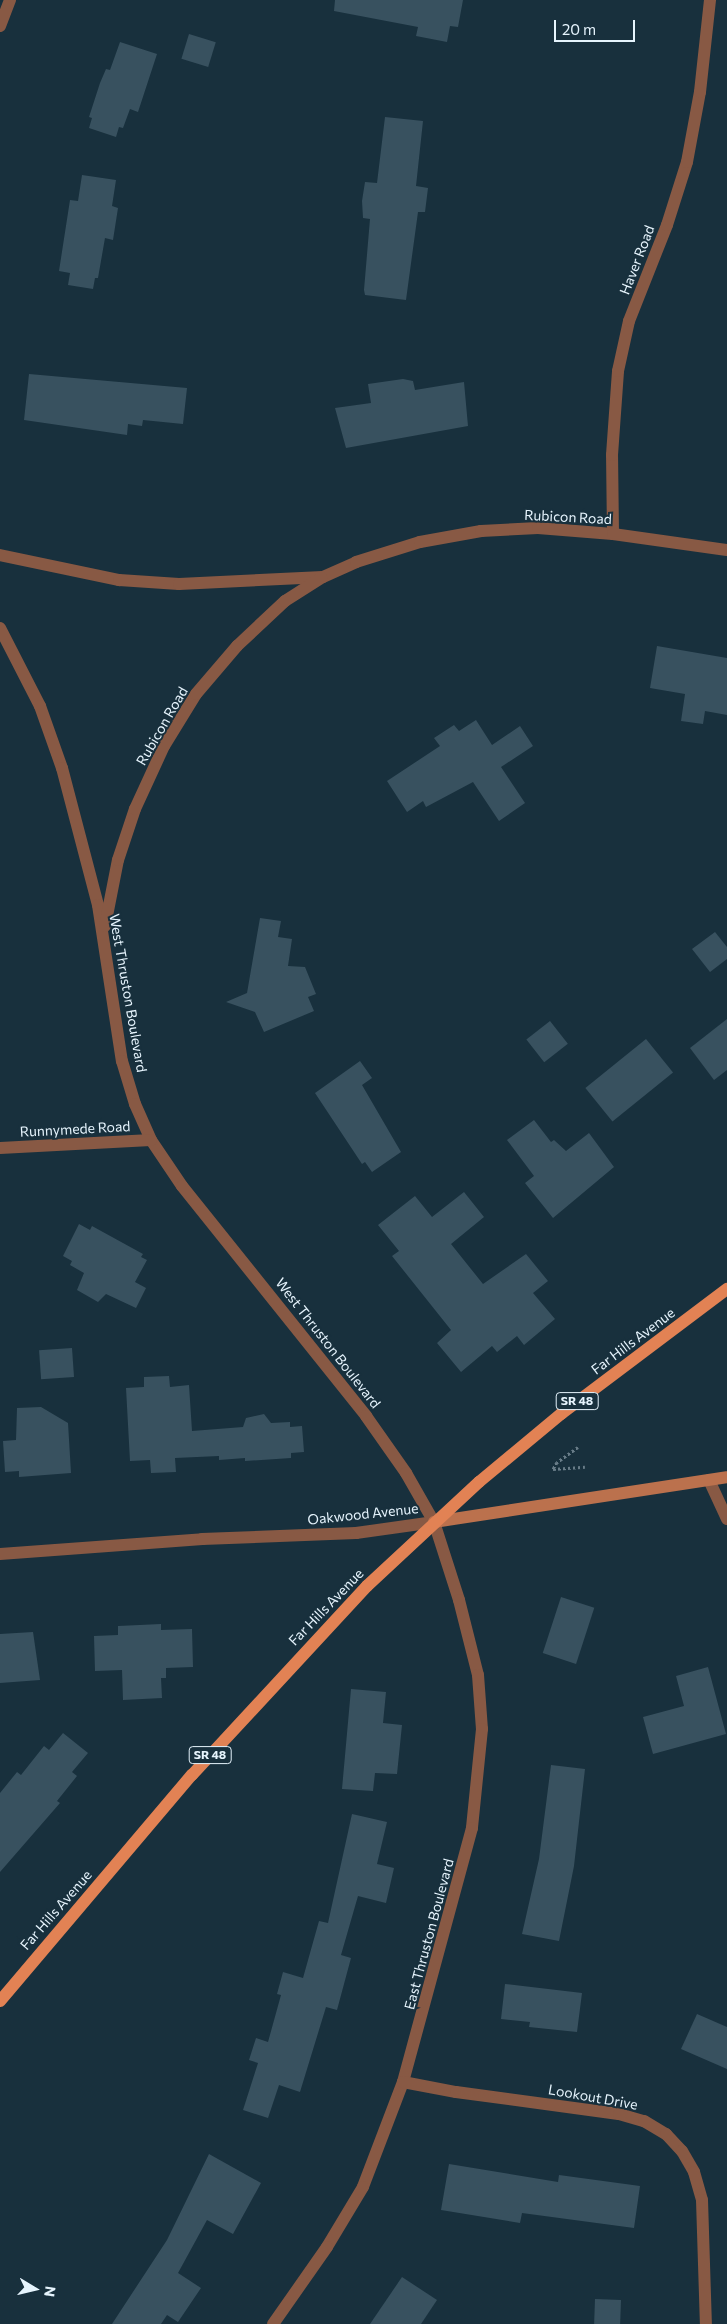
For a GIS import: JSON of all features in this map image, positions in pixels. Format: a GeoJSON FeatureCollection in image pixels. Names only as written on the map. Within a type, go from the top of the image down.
{"type":"FeatureCollection","features":[{"type":"Feature","properties":{"kind":"main road","name":"Far Hills Avenue"},"geometry":{"type":"LineString","coordinates":[[0,2002],[173,1797],[283,1674],[367,1586],[434,1522],[561,1414],[727,1289]]}},
{"type":"Feature","properties":{"kind":"street"},"geometry":{"type":"LineString","coordinates":[[0,26],[10,0]]}},
{"type":"Feature","properties":{"kind":"street","name":"Haver Road"},"geometry":{"type":"LineString","coordinates":[[613,534],[612,455],[618,371],[630,321],[667,226],[686,162],[700,92],[710,0]]}},
{"type":"Feature","properties":{"kind":"street","name":"Rubicon Road"},"geometry":{"type":"LineString","coordinates":[[104,937],[118,860],[138,802],[164,746],[196,694],[237,646],[285,601],[323,577],[356,562],[420,542],[481,531],[538,528],[613,534],[727,550]]}},
{"type":"Feature","properties":{"kind":"street","name":"Rubicon Road"},"geometry":{"type":"LineString","coordinates":[[0,555],[119,580],[180,584],[323,577]]}},
{"type":"Feature","properties":{"kind":"street","name":"West Thruston Boulevard"},"geometry":{"type":"LineString","coordinates":[[0,628],[40,706],[62,768],[104,937],[122,1061],[134,1104],[151,1140],[182,1186],[366,1416],[406,1473],[434,1522]]}},
{"type":"Feature","properties":{"kind":"street","name":"Runnymede Road"},"geometry":{"type":"LineString","coordinates":[[0,1148],[151,1140]]}},
{"type":"Feature","properties":{"kind":"street","name":"Oakwood Avenue"},"geometry":{"type":"LineString","coordinates":[[0,1554],[202,1539],[356,1533],[727,1477]]}},
{"type":"Feature","properties":{"kind":"street"},"geometry":{"type":"LineString","coordinates":[[709,1480],[727,1519]]}},
{"type":"Feature","properties":{"kind":"street","name":"East Thruston Boulevard"},"geometry":{"type":"LineString","coordinates":[[273,2324],[327,2248],[363,2187],[403,2082],[467,1849],[476,1803],[482,1730],[478,1675],[469,1633],[434,1522]]}},
{"type":"Feature","properties":{"kind":"street","name":"Lookout Drive"},"geometry":{"type":"LineString","coordinates":[[403,2082],[619,2114],[644,2121],[666,2134],[686,2158],[702,2200],[706,2324]]}},
{"type":"Feature","properties":{"kind":"path"},"geometry":{"type":"LineString","coordinates":[[578,1447],[557,1462],[553,1469],[585,1467]]}},
{"type":"Feature","properties":{"kind":"building"},"geometry":{"type":"Polygon","coordinates":[[[335,0],[463,0],[458,27],[450,26],[447,42],[416,36],[418,27],[334,11],[335,0]]]}},
{"type":"Feature","properties":{"kind":"building"},"geometry":{"type":"Polygon","coordinates":[[[189,34],[216,42],[208,67],[181,59],[189,34]]]}},
{"type":"Feature","properties":{"kind":"building"},"geometry":{"type":"Polygon","coordinates":[[[120,42],[157,54],[138,112],[130,109],[123,128],[119,127],[116,137],[89,128],[92,118],[89,117],[100,83],[106,69],[110,70],[120,42]]]}},
{"type":"Feature","properties":{"kind":"building"},"geometry":{"type":"Polygon","coordinates":[[[385,117],[423,121],[416,186],[428,188],[425,212],[418,212],[406,300],[365,295],[364,290],[370,219],[363,218],[362,201],[365,182],[377,183],[385,117]]]}},
{"type":"Feature","properties":{"kind":"building"},"geometry":{"type":"Polygon","coordinates":[[[82,175],[116,180],[112,206],[118,208],[113,240],[105,238],[98,278],[95,278],[93,289],[68,285],[70,273],[59,271],[70,200],[78,201],[82,175]]]}},
{"type":"Feature","properties":{"kind":"building"},"geometry":{"type":"Polygon","coordinates":[[[29,374],[187,388],[183,424],[143,420],[142,426],[128,424],[127,435],[24,420],[29,374]]]}},
{"type":"Feature","properties":{"kind":"building"},"geometry":{"type":"Polygon","coordinates":[[[403,379],[413,381],[415,390],[464,382],[468,426],[346,448],[335,408],[371,403],[368,384],[403,379]]]}},
{"type":"Feature","properties":{"kind":"building"},"geometry":{"type":"Polygon","coordinates":[[[657,646],[727,658],[727,715],[705,711],[703,724],[681,721],[685,694],[650,688],[657,646]]]}},
{"type":"Feature","properties":{"kind":"building"},"geometry":{"type":"Polygon","coordinates":[[[476,720],[492,745],[520,726],[533,746],[501,767],[525,803],[499,821],[473,782],[426,807],[423,801],[407,812],[387,781],[440,746],[434,738],[454,725],[459,731],[476,720]]]}},
{"type":"Feature","properties":{"kind":"building"},"geometry":{"type":"Polygon","coordinates":[[[260,918],[281,921],[278,937],[292,939],[288,966],[305,967],[316,994],[308,997],[314,1011],[264,1032],[255,1012],[226,1002],[247,993],[260,918]]]}},
{"type":"Feature","properties":{"kind":"building"},"geometry":{"type":"Polygon","coordinates":[[[715,932],[727,947],[727,959],[710,972],[692,949],[715,932]]]}},
{"type":"Feature","properties":{"kind":"building"},"geometry":{"type":"Polygon","coordinates":[[[727,1019],[727,1070],[714,1080],[690,1048],[727,1019]]]}},
{"type":"Feature","properties":{"kind":"building"},"geometry":{"type":"Polygon","coordinates":[[[550,1021],[568,1044],[544,1062],[526,1039],[550,1021]]]}},
{"type":"Feature","properties":{"kind":"building"},"geometry":{"type":"Polygon","coordinates":[[[646,1039],[673,1072],[612,1122],[585,1088],[646,1039]]]}},
{"type":"Feature","properties":{"kind":"building"},"geometry":{"type":"Polygon","coordinates":[[[360,1061],[372,1078],[362,1085],[401,1152],[372,1172],[365,1162],[362,1164],[315,1093],[360,1061]]]}},
{"type":"Feature","properties":{"kind":"building"},"geometry":{"type":"Polygon","coordinates":[[[534,1120],[551,1142],[554,1140],[566,1151],[589,1133],[614,1167],[553,1218],[525,1183],[534,1176],[507,1140],[534,1120]]]}},
{"type":"Feature","properties":{"kind":"building"},"geometry":{"type":"Polygon","coordinates":[[[464,1192],[484,1217],[451,1244],[483,1284],[526,1254],[548,1281],[533,1293],[555,1319],[524,1345],[517,1336],[497,1352],[492,1346],[461,1372],[437,1343],[451,1330],[392,1256],[399,1251],[378,1225],[415,1196],[432,1217],[464,1192]]]}},
{"type":"Feature","properties":{"kind":"building"},"geometry":{"type":"Polygon","coordinates":[[[79,1224],[90,1230],[92,1226],[143,1254],[141,1257],[147,1260],[135,1282],[146,1288],[136,1308],[106,1294],[98,1302],[77,1290],[84,1273],[70,1265],[72,1261],[63,1256],[79,1224]]]}},
{"type":"Feature","properties":{"kind":"building"},"geometry":{"type":"Polygon","coordinates":[[[72,1348],[74,1377],[41,1379],[39,1350],[72,1348]]]}},
{"type":"Feature","properties":{"kind":"building"},"geometry":{"type":"Polygon","coordinates":[[[169,1376],[170,1387],[189,1385],[192,1431],[243,1427],[246,1418],[264,1414],[271,1423],[290,1422],[290,1427],[302,1426],[304,1452],[291,1453],[291,1458],[245,1461],[245,1458],[219,1460],[219,1456],[175,1458],[176,1472],[151,1473],[150,1460],[130,1461],[126,1388],[144,1387],[144,1377],[169,1376]]]}},
{"type":"Feature","properties":{"kind":"building"},"geometry":{"type":"Polygon","coordinates":[[[41,1407],[68,1423],[71,1473],[19,1477],[19,1471],[5,1472],[3,1441],[16,1440],[17,1408],[41,1407]]]}},
{"type":"Feature","properties":{"kind":"building"},"geometry":{"type":"Polygon","coordinates":[[[561,1597],[594,1608],[576,1664],[543,1653],[561,1597]]]}},
{"type":"Feature","properties":{"kind":"building"},"geometry":{"type":"Polygon","coordinates":[[[161,1624],[161,1630],[192,1629],[193,1667],[166,1668],[166,1678],[161,1678],[162,1698],[123,1700],[122,1670],[95,1671],[94,1636],[118,1635],[118,1626],[161,1624]]]}},
{"type":"Feature","properties":{"kind":"building"},"geometry":{"type":"Polygon","coordinates":[[[33,1632],[40,1680],[0,1683],[0,1634],[33,1632]]]}},
{"type":"Feature","properties":{"kind":"building"},"geometry":{"type":"Polygon","coordinates":[[[708,1667],[726,1734],[653,1754],[643,1717],[684,1706],[676,1676],[708,1667]]]}},
{"type":"Feature","properties":{"kind":"building"},"geometry":{"type":"Polygon","coordinates":[[[351,1689],[386,1692],[383,1723],[402,1725],[397,1774],[375,1773],[373,1791],[342,1789],[351,1689]]]}},
{"type":"Feature","properties":{"kind":"building"},"geometry":{"type":"Polygon","coordinates":[[[63,1733],[88,1753],[72,1772],[77,1776],[57,1801],[60,1803],[0,1872],[0,1793],[17,1772],[21,1775],[44,1746],[49,1750],[63,1733]]]}},
{"type":"Feature","properties":{"kind":"building"},"geometry":{"type":"Polygon","coordinates":[[[551,1765],[585,1769],[574,1866],[559,1941],[522,1934],[539,1859],[551,1765]]]}},
{"type":"Feature","properties":{"kind":"building"},"geometry":{"type":"Polygon","coordinates":[[[352,1814],[387,1822],[377,1864],[394,1868],[386,1903],[358,1896],[341,1955],[351,1958],[337,2010],[326,2007],[300,2092],[279,2085],[268,2118],[243,2110],[258,2063],[249,2060],[256,2038],[268,2042],[281,1995],[277,1994],[283,1972],[303,1978],[319,1921],[328,1923],[352,1814]]]}},
{"type":"Feature","properties":{"kind":"building"},"geometry":{"type":"Polygon","coordinates":[[[505,1984],[582,1993],[577,2032],[529,2027],[530,2022],[501,2019],[505,1984]]]}},
{"type":"Feature","properties":{"kind":"building"},"geometry":{"type":"Polygon","coordinates":[[[697,2014],[727,2027],[727,2069],[681,2049],[697,2014]]]}},
{"type":"Feature","properties":{"kind":"building"},"geometry":{"type":"Polygon","coordinates":[[[209,2154],[261,2183],[233,2234],[207,2220],[178,2273],[201,2288],[178,2322],[167,2315],[161,2324],[112,2324],[167,2240],[209,2154]]]}},
{"type":"Feature","properties":{"kind":"building"},"geometry":{"type":"Polygon","coordinates":[[[449,2164],[558,2182],[559,2175],[640,2186],[634,2228],[522,2213],[520,2223],[441,2210],[449,2164]]]}},
{"type":"Feature","properties":{"kind":"building"},"geometry":{"type":"Polygon","coordinates":[[[402,2277],[437,2300],[421,2324],[370,2324],[402,2277]]]}},
{"type":"Feature","properties":{"kind":"building"},"geometry":{"type":"Polygon","coordinates":[[[595,2299],[621,2300],[620,2324],[594,2324],[595,2299]]]}}]}
